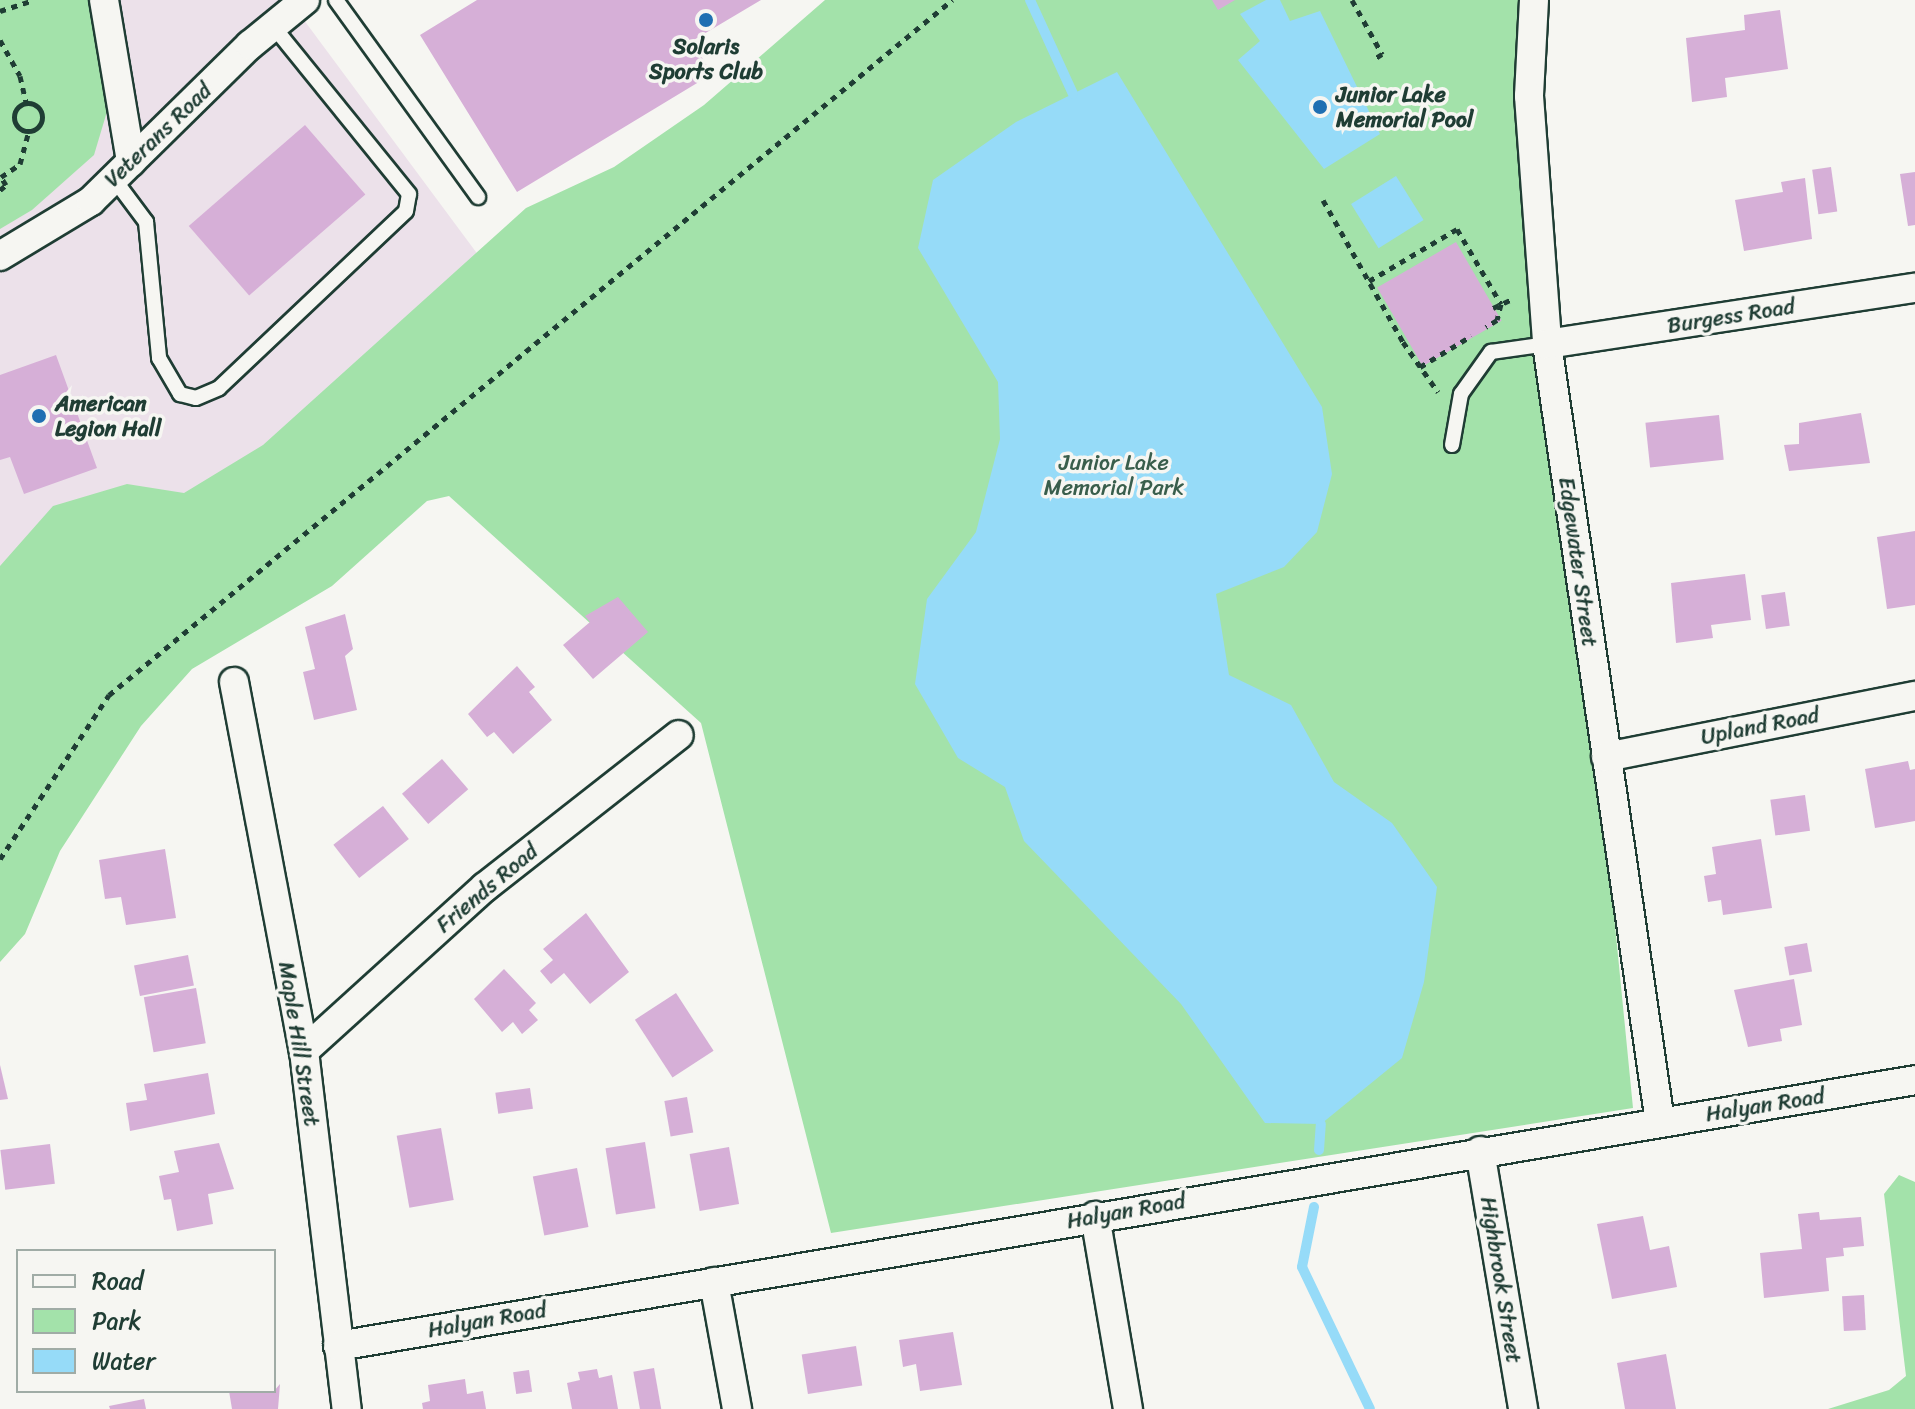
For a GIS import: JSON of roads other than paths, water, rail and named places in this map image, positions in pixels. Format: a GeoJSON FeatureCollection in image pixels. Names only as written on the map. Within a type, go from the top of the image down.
{"type":"FeatureCollection","features":[{"type":"Feature","properties":{"kind":"street"},"geometry":{"type":"LineString","coordinates":[[104,0],[122,170]]}},
{"type":"Feature","properties":{"kind":"street","name":"Veterans Road"},"geometry":{"type":"LineString","coordinates":[[0,256],[91,201],[273,26],[305,0]]}},
{"type":"Feature","properties":{"kind":"street","name":"Edgewater Street"},"geometry":{"type":"LineString","coordinates":[[1534,0],[1529,96],[1547,344],[1660,1122]]}},
{"type":"Feature","properties":{"kind":"street","name":"Burgess Road"},"geometry":{"type":"LineString","coordinates":[[1547,344],[1915,288]]}},
{"type":"Feature","properties":{"kind":"street","name":"Maple Hill Street"},"geometry":{"type":"LineString","coordinates":[[234,682],[304,1051],[347,1409]]}},
{"type":"Feature","properties":{"kind":"street","name":"Upland Road"},"geometry":{"type":"LineString","coordinates":[[1606,757],[1915,696]]}},
{"type":"Feature","properties":{"kind":"street","name":"Friends Road"},"geometry":{"type":"LineString","coordinates":[[304,1051],[485,887],[679,735]]}},
{"type":"Feature","properties":{"kind":"street","name":"Halyan Road"},"geometry":{"type":"LineString","coordinates":[[338,1346],[1915,1080]]}},
{"type":"Feature","properties":{"kind":"street","name":"Highbrook Street"},"geometry":{"type":"LineString","coordinates":[[1480,1151],[1523,1409]]}},
{"type":"Feature","properties":{"kind":"street"},"geometry":{"type":"LineString","coordinates":[[1095,1216],[1128,1409]]}},
{"type":"Feature","properties":{"kind":"street"},"geometry":{"type":"LineString","coordinates":[[714,1282],[737,1409]]}},
{"type":"Feature","properties":{"kind":"lane"},"geometry":{"type":"LineString","coordinates":[[336,0],[478,197]]}},
{"type":"Feature","properties":{"kind":"lane"},"geometry":{"type":"LineString","coordinates":[[122,170],[146,222],[159,358],[180,394],[196,398],[219,388],[406,211],[409,194],[273,26]]}},
{"type":"Feature","properties":{"kind":"lane"},"geometry":{"type":"LineString","coordinates":[[1452,445],[1461,394],[1491,352],[1547,344]]}},
{"type":"Feature","properties":{"kind":"water","name":"Junior Lake Memorial Pool"},"geometry":{"type":"Polygon","coordinates":[[[1266,0],[1280,0],[1290,21],[1320,11],[1380,134],[1324,169],[1238,60],[1260,41],[1240,14],[1266,0]]]}},
{"type":"Feature","properties":{"kind":"water"},"geometry":{"type":"Polygon","coordinates":[[[1117,72],[1322,407],[1332,474],[1317,532],[1284,567],[1216,594],[1229,675],[1291,705],[1334,782],[1392,823],[1437,887],[1424,982],[1402,1058],[1321,1124],[1265,1123],[1181,1004],[1024,841],[1005,787],[958,758],[915,684],[927,599],[976,532],[1000,439],[998,382],[918,248],[933,180],[1016,122],[1117,72]]]}},
{"type":"Feature","properties":{"kind":"water"},"geometry":{"type":"Polygon","coordinates":[[[1396,176],[1424,220],[1379,248],[1351,204],[1396,176]]]}},
{"type":"Feature","properties":{"kind":"waterway"},"geometry":{"type":"LineString","coordinates":[[1030,0],[1073,94]]}},
{"type":"Feature","properties":{"kind":"waterway"},"geometry":{"type":"LineString","coordinates":[[1319,1150],[1321,1124]]}},
{"type":"Feature","properties":{"kind":"waterway"},"geometry":{"type":"LineString","coordinates":[[1314,1207],[1302,1267],[1370,1409]]}},
{"type":"Feature","properties":{"kind":"place","name":"Solaris Sports Club"},"geometry":{"type":"Point","coordinates":[706,20]}},
{"type":"Feature","properties":{"kind":"place","name":"Junior Lake Memorial Pool"},"geometry":{"type":"Point","coordinates":[1320,107]}},
{"type":"Feature","properties":{"kind":"place","name":"American Legion Hall"},"geometry":{"type":"Point","coordinates":[39,416]}},
{"type":"Feature","properties":{"kind":"park label","name":"Junior Lake Memorial Park"},"geometry":{"type":"Point","coordinates":[1114,474]}}]}
